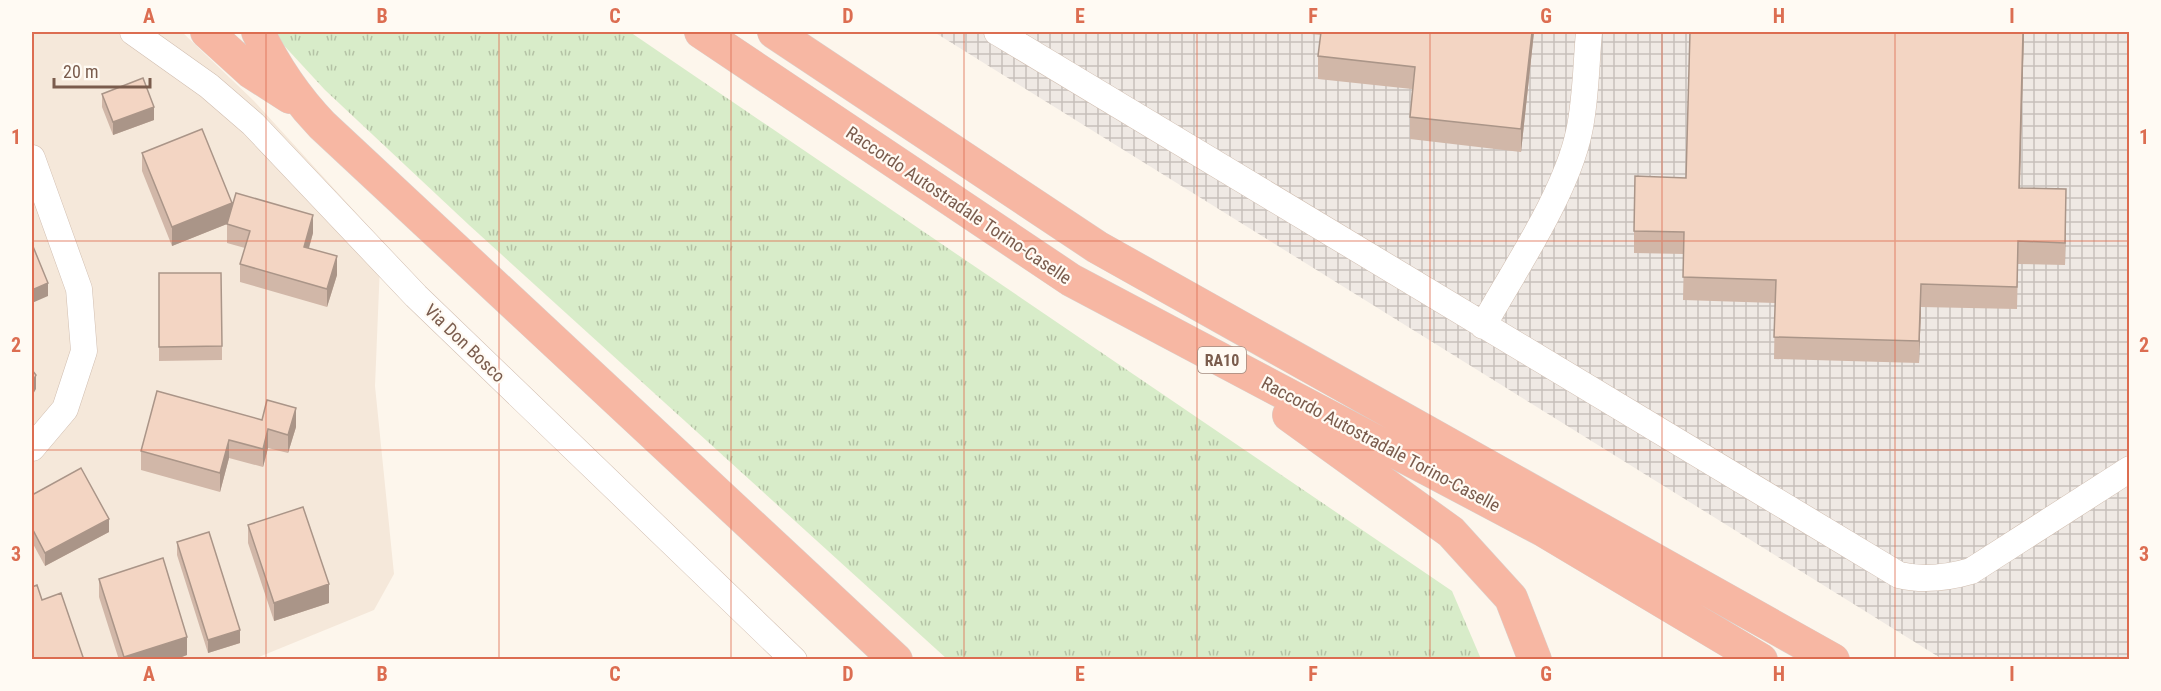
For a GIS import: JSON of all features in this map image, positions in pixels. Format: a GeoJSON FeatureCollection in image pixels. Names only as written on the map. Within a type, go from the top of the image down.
{"type":"FeatureCollection","features":[{"type":"Feature","properties":{"kind":"highway"},"geometry":{"type":"LineString","coordinates":[[207,32],[251,72],[302,105],[896,660]]}},
{"type":"Feature","properties":{"kind":"highway"},"geometry":{"type":"LineString","coordinates":[[258,32],[272,61],[302,105]]}},
{"type":"Feature","properties":{"kind":"highway","name":"Raccordo Autostradale Torino-Caselle"},"geometry":{"type":"LineString","coordinates":[[701,32],[1071,280],[1543,530],[1761,660]]}},
{"type":"Feature","properties":{"kind":"highway","name":"Raccordo Autostradale Torino-Caselle"},"geometry":{"type":"LineString","coordinates":[[774,32],[1097,247],[1833,660]]}},
{"type":"Feature","properties":{"kind":"highway"},"geometry":{"type":"LineString","coordinates":[[1193,345],[1450,532],[1511,598],[1535,660]]}},
{"type":"Feature","properties":{"kind":"highway"},"geometry":{"type":"LineString","coordinates":[[1795,638],[1847,660]]}},
{"type":"Feature","properties":{"kind":"street","name":"Via Don Bosco"},"geometry":{"type":"LineString","coordinates":[[133,32],[209,87],[253,124],[416,296],[794,660]]}},
{"type":"Feature","properties":{"kind":"street"},"geometry":{"type":"LineString","coordinates":[[997,32],[1899,575],[1914,578],[1949,577],[1971,570],[2130,469]]}},
{"type":"Feature","properties":{"kind":"street"},"geometry":{"type":"LineString","coordinates":[[1483,326],[1561,186],[1572,156],[1579,132],[1589,32]]}},
{"type":"Feature","properties":{"kind":"street"},"geometry":{"type":"LineString","coordinates":[[32,158],[79,289],[84,351],[64,410],[32,448]]}},
{"type":"Feature","properties":{"kind":"shaded area"},"geometry":{"type":"Polygon","coordinates":[[[32,32],[182,32],[254,101],[381,240],[375,386],[394,574],[374,610],[254,659],[32,659],[32,32]]]}},
{"type":"Feature","properties":{"kind":"shaded area"},"geometry":{"type":"Polygon","coordinates":[[[934,32],[2129,32],[2129,659],[1942,659],[934,32]]]}},
{"type":"Feature","properties":{"kind":"green space"},"geometry":{"type":"Polygon","coordinates":[[[275,32],[630,32],[1452,591],[1481,659],[947,659],[469,225],[325,90],[278,39],[275,32]]]}},
{"type":"Feature","properties":{"kind":"building"},"geometry":{"type":"Polygon","coordinates":[[[1321,32],[1532,32],[1521,129],[1410,117],[1415,67],[1318,56],[1321,32]]]}},
{"type":"Feature","properties":{"kind":"building"},"geometry":{"type":"Polygon","coordinates":[[[1690,32],[2023,32],[2019,188],[2066,189],[2065,243],[2018,241],[2017,287],[1921,284],[1919,341],[1774,337],[1776,280],[1683,277],[1684,232],[1634,231],[1635,176],[1686,178],[1690,32]]]}},
{"type":"Feature","properties":{"kind":"building"},"geometry":{"type":"Polygon","coordinates":[[[143,78],[154,107],[113,122],[102,94],[143,78]]]}},
{"type":"Feature","properties":{"kind":"building"},"geometry":{"type":"Polygon","coordinates":[[[202,129],[232,203],[172,227],[142,153],[202,129]]]}},
{"type":"Feature","properties":{"kind":"building"},"geometry":{"type":"Polygon","coordinates":[[[236,193],[313,215],[304,247],[337,256],[327,289],[240,264],[250,231],[227,224],[236,193]]]}},
{"type":"Feature","properties":{"kind":"building"},"geometry":{"type":"Polygon","coordinates":[[[32,244],[48,283],[32,290],[32,244]]]}},
{"type":"Feature","properties":{"kind":"building"},"geometry":{"type":"Polygon","coordinates":[[[159,273],[221,273],[222,346],[159,347],[159,273]]]}},
{"type":"Feature","properties":{"kind":"building"},"geometry":{"type":"Polygon","coordinates":[[[32,370],[36,375],[32,383],[32,370]]]}},
{"type":"Feature","properties":{"kind":"building"},"geometry":{"type":"Polygon","coordinates":[[[157,391],[262,420],[267,400],[296,408],[288,435],[268,429],[263,449],[229,440],[220,473],[141,451],[157,391]]]}},
{"type":"Feature","properties":{"kind":"building"},"geometry":{"type":"Polygon","coordinates":[[[81,468],[109,519],[45,553],[32,528],[32,495],[81,468]]]}},
{"type":"Feature","properties":{"kind":"building"},"geometry":{"type":"Polygon","coordinates":[[[303,507],[329,584],[274,603],[248,525],[303,507]]]}},
{"type":"Feature","properties":{"kind":"building"},"geometry":{"type":"Polygon","coordinates":[[[209,532],[240,630],[208,640],[177,542],[209,532]]]}},
{"type":"Feature","properties":{"kind":"building"},"geometry":{"type":"Polygon","coordinates":[[[163,558],[187,637],[124,657],[99,579],[163,558]]]}},
{"type":"Feature","properties":{"kind":"building"},"geometry":{"type":"Polygon","coordinates":[[[37,585],[42,600],[61,593],[84,660],[32,660],[32,587],[37,585]]]}}]}
